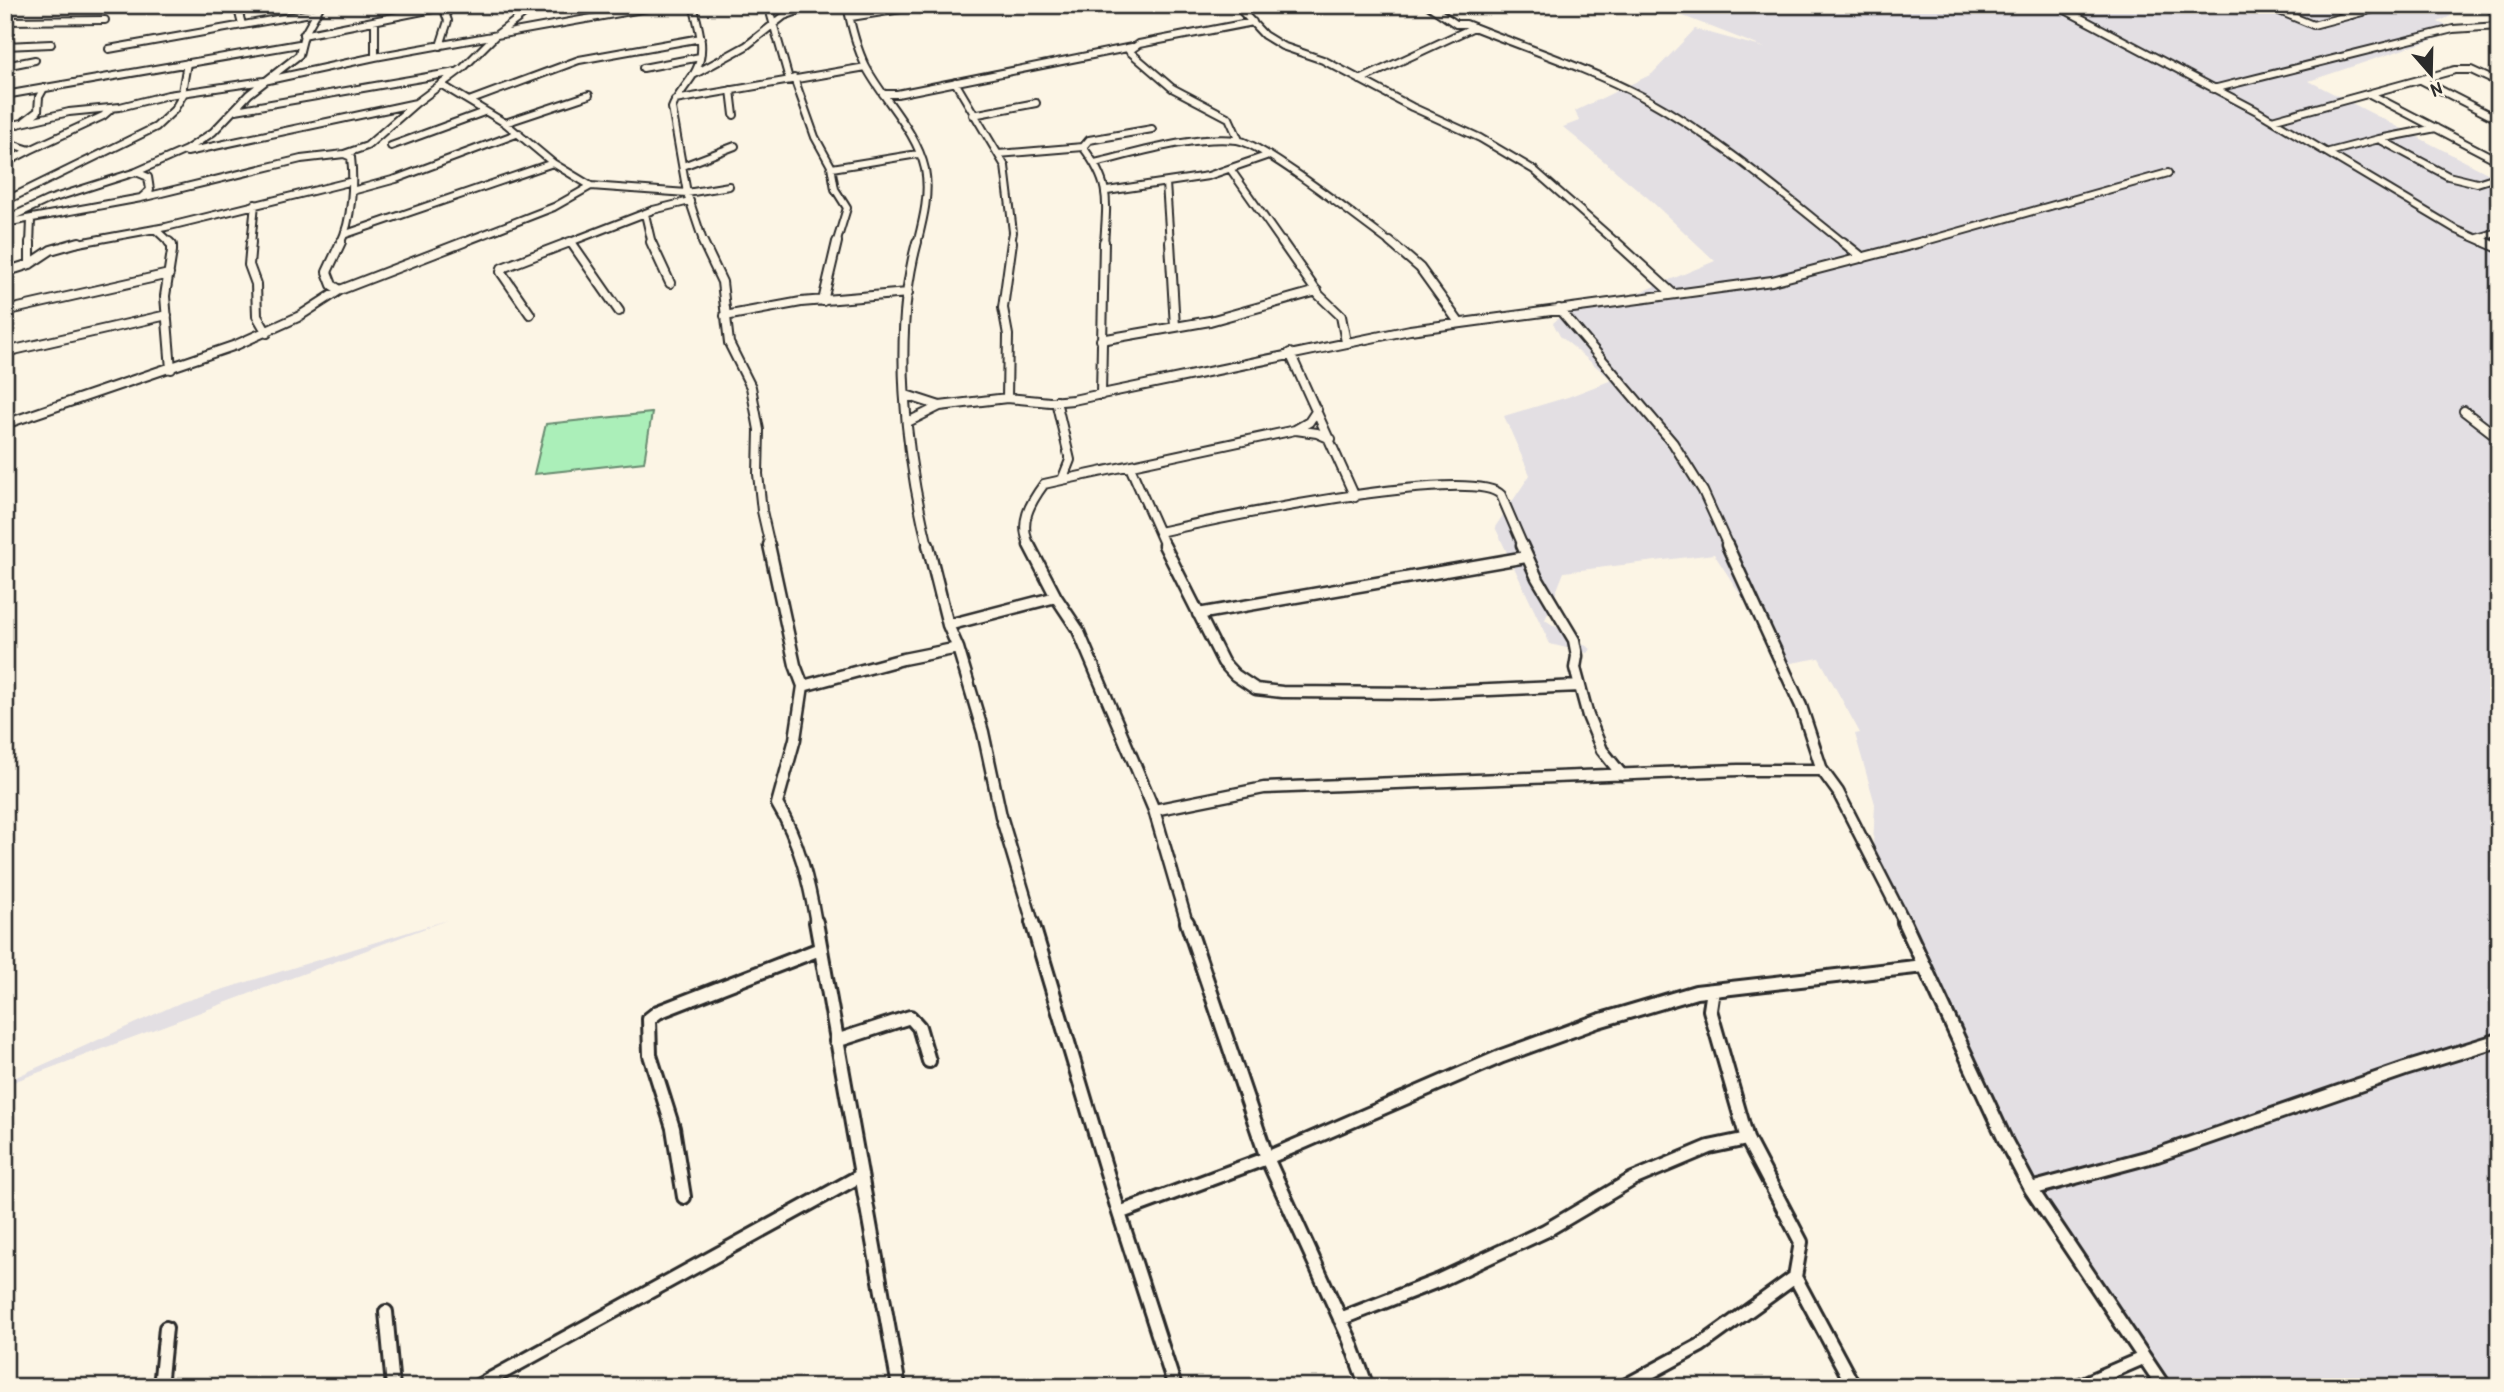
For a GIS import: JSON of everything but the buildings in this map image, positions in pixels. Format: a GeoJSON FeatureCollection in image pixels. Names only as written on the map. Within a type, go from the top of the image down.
{"type":"FeatureCollection","features":[{"type":"Feature","properties":{"kind":"street"},"geometry":{"type":"LineString","coordinates":[[237,5],[242,26]]}},
{"type":"Feature","properties":{"kind":"street"},"geometry":{"type":"LineString","coordinates":[[5,221],[63,194],[136,172],[179,153],[213,132],[264,81],[296,59],[303,35],[321,5]]}},
{"type":"Feature","properties":{"kind":"street"},"geometry":{"type":"LineString","coordinates":[[303,35],[443,5]]}},
{"type":"Feature","properties":{"kind":"street"},"geometry":{"type":"LineString","coordinates":[[5,221],[31,220],[141,198],[301,159],[344,154],[367,146],[416,103],[442,85],[495,36],[536,5]]}},
{"type":"Feature","properties":{"kind":"street"},"geometry":{"type":"LineString","coordinates":[[5,163],[120,107],[183,93],[264,81],[376,57],[664,5]]}},
{"type":"Feature","properties":{"kind":"street"},"geometry":{"type":"LineString","coordinates":[[694,5],[701,38],[700,57],[695,72],[675,100],[673,108],[689,197],[702,240],[722,282],[725,316],[734,357],[747,373],[760,430],[758,474],[762,510],[795,665],[803,686],[796,738],[777,804],[787,816],[796,840],[820,949],[899,1387]]}},
{"type":"Feature","properties":{"kind":"street"},"geometry":{"type":"LineString","coordinates":[[768,5],[772,25],[814,137],[832,168],[835,189],[847,208],[828,272],[823,301]]}},
{"type":"Feature","properties":{"kind":"street"},"geometry":{"type":"LineString","coordinates":[[695,72],[742,49],[772,25],[775,19],[815,5]]}},
{"type":"Feature","properties":{"kind":"street"},"geometry":{"type":"LineString","coordinates":[[847,5],[852,32],[866,67],[918,153],[925,170],[927,201],[909,273],[904,346],[906,395],[915,484],[948,625],[958,648],[983,732],[1001,816],[1119,1213],[1175,1387]]}},
{"type":"Feature","properties":{"kind":"street"},"geometry":{"type":"LineString","coordinates":[[851,17],[926,5]]}},
{"type":"Feature","properties":{"kind":"street"},"geometry":{"type":"LineString","coordinates":[[1236,5],[1264,35],[1282,46],[1323,61],[1412,107],[1480,138],[1534,170],[1673,293]]}},
{"type":"Feature","properties":{"kind":"street"},"geometry":{"type":"LineString","coordinates":[[1428,5],[1456,24],[1466,24],[1610,81],[1665,112],[1716,146],[1863,258]]}},
{"type":"Feature","properties":{"kind":"street"},"geometry":{"type":"LineString","coordinates":[[2056,5],[2272,120],[2457,230],[2499,248]]}},
{"type":"Feature","properties":{"kind":"street"},"geometry":{"type":"LineString","coordinates":[[2265,5],[2313,24],[2389,5]]}},
{"type":"Feature","properties":{"kind":"street"},"geometry":{"type":"LineString","coordinates":[[2330,5],[2352,15]]}},
{"type":"Feature","properties":{"kind":"street"},"geometry":{"type":"LineString","coordinates":[[2490,5],[2488,6],[2499,18]]}},
{"type":"Feature","properties":{"kind":"street"},"geometry":{"type":"LineString","coordinates":[[434,7],[445,8],[448,21],[440,46]]}},
{"type":"Feature","properties":{"kind":"street"},"geometry":{"type":"LineString","coordinates":[[109,49],[316,12]]}},
{"type":"Feature","properties":{"kind":"street"},"geometry":{"type":"LineString","coordinates":[[5,20],[105,20]]}},
{"type":"Feature","properties":{"kind":"street"},"geometry":{"type":"LineString","coordinates":[[375,21],[376,57]]}},
{"type":"Feature","properties":{"kind":"street"},"geometry":{"type":"LineString","coordinates":[[883,94],[897,94],[1253,22]]}},
{"type":"Feature","properties":{"kind":"street"},"geometry":{"type":"LineString","coordinates":[[2213,89],[2453,29],[2499,26]]}},
{"type":"Feature","properties":{"kind":"street"},"geometry":{"type":"LineString","coordinates":[[1360,80],[1474,27]]}},
{"type":"Feature","properties":{"kind":"street"},"geometry":{"type":"LineString","coordinates":[[469,101],[579,60],[701,38]]}},
{"type":"Feature","properties":{"kind":"street"},"geometry":{"type":"LineString","coordinates":[[5,46],[51,44]]}},
{"type":"Feature","properties":{"kind":"street"},"geometry":{"type":"LineString","coordinates":[[5,95],[299,44]]}},
{"type":"Feature","properties":{"kind":"street"},"geometry":{"type":"LineString","coordinates":[[1132,47],[1129,51],[1131,55],[1172,88],[1229,118],[1239,139],[1401,250],[1420,268],[1458,321]]}},
{"type":"Feature","properties":{"kind":"street"},"geometry":{"type":"LineString","coordinates":[[643,68],[700,57]]}},
{"type":"Feature","properties":{"kind":"street"},"geometry":{"type":"LineString","coordinates":[[5,66],[35,61]]}},
{"type":"Feature","properties":{"kind":"street"},"geometry":{"type":"LineString","coordinates":[[5,201],[156,127],[174,110],[183,93],[183,84],[188,73],[187,63]]}},
{"type":"Feature","properties":{"kind":"street"},"geometry":{"type":"LineString","coordinates":[[675,100],[866,67]]}},
{"type":"Feature","properties":{"kind":"street"},"geometry":{"type":"LineString","coordinates":[[2272,120],[2465,69],[2499,83]]}},
{"type":"Feature","properties":{"kind":"street"},"geometry":{"type":"LineString","coordinates":[[236,110],[456,72]]}},
{"type":"Feature","properties":{"kind":"street"},"geometry":{"type":"LineString","coordinates":[[2421,80],[2499,120]]}},
{"type":"Feature","properties":{"kind":"street"},"geometry":{"type":"LineString","coordinates":[[955,82],[1005,166],[1013,233],[1003,308],[1008,335],[1006,398]]}},
{"type":"Feature","properties":{"kind":"street"},"geometry":{"type":"LineString","coordinates":[[442,85],[505,123],[553,163],[591,186],[689,197]]}},
{"type":"Feature","properties":{"kind":"street"},"geometry":{"type":"LineString","coordinates":[[16,125],[36,116],[44,88]]}},
{"type":"Feature","properties":{"kind":"street"},"geometry":{"type":"LineString","coordinates":[[731,90],[734,116]]}},
{"type":"Feature","properties":{"kind":"street"},"geometry":{"type":"LineString","coordinates":[[888,104],[897,94]]}},
{"type":"Feature","properties":{"kind":"street"},"geometry":{"type":"LineString","coordinates":[[2370,94],[2499,162]]}},
{"type":"Feature","properties":{"kind":"street"},"geometry":{"type":"LineString","coordinates":[[505,123],[589,95]]}},
{"type":"Feature","properties":{"kind":"street"},"geometry":{"type":"LineString","coordinates":[[179,153],[416,103]]}},
{"type":"Feature","properties":{"kind":"street"},"geometry":{"type":"LineString","coordinates":[[973,115],[1036,103]]}},
{"type":"Feature","properties":{"kind":"street"},"geometry":{"type":"LineString","coordinates":[[5,127],[99,108],[120,107]]}},
{"type":"Feature","properties":{"kind":"street"},"geometry":{"type":"LineString","coordinates":[[99,108],[110,110]]}},
{"type":"Feature","properties":{"kind":"street"},"geometry":{"type":"LineString","coordinates":[[391,146],[484,112]]}},
{"type":"Feature","properties":{"kind":"street"},"geometry":{"type":"LineString","coordinates":[[2329,152],[2436,128]]}},
{"type":"Feature","properties":{"kind":"street"},"geometry":{"type":"LineString","coordinates":[[998,154],[1083,147],[1089,140],[1152,129]]}},
{"type":"Feature","properties":{"kind":"street"},"geometry":{"type":"LineString","coordinates":[[352,191],[396,179],[519,133]]}},
{"type":"Feature","properties":{"kind":"street"},"geometry":{"type":"LineString","coordinates":[[1095,163],[1181,143],[1239,139]]}},
{"type":"Feature","properties":{"kind":"street"},"geometry":{"type":"LineString","coordinates":[[2379,139],[2448,176],[2477,183],[2499,176]]}},
{"type":"Feature","properties":{"kind":"street"},"geometry":{"type":"LineString","coordinates":[[5,142],[30,150]]}},
{"type":"Feature","properties":{"kind":"street"},"geometry":{"type":"LineString","coordinates":[[683,166],[735,146]]}},
{"type":"Feature","properties":{"kind":"street"},"geometry":{"type":"LineString","coordinates":[[1083,147],[1095,163],[1107,191],[1101,395]]}},
{"type":"Feature","properties":{"kind":"street"},"geometry":{"type":"LineString","coordinates":[[832,168],[918,153]]}},
{"type":"Feature","properties":{"kind":"street"},"geometry":{"type":"LineString","coordinates":[[340,290],[331,285],[326,271],[328,261],[346,234],[352,191],[349,182],[354,165],[351,157],[344,154]]}},
{"type":"Feature","properties":{"kind":"street"},"geometry":{"type":"LineString","coordinates":[[1107,191],[1231,170],[1266,156]]}},
{"type":"Feature","properties":{"kind":"street"},"geometry":{"type":"LineString","coordinates":[[346,234],[553,163]]}},
{"type":"Feature","properties":{"kind":"street"},"geometry":{"type":"LineString","coordinates":[[1231,170],[1317,291],[1341,316],[1346,342]]}},
{"type":"Feature","properties":{"kind":"street"},"geometry":{"type":"LineString","coordinates":[[136,172],[148,177],[150,183],[150,190],[141,198]]}},
{"type":"Feature","properties":{"kind":"street"},"geometry":{"type":"LineString","coordinates":[[910,421],[940,406],[1006,398],[1056,401],[1101,395],[1290,353],[1458,321],[1772,281],[2168,173]]}},
{"type":"Feature","properties":{"kind":"street"},"geometry":{"type":"LineString","coordinates":[[5,272],[30,264],[60,247],[126,232],[155,229],[349,182]]}},
{"type":"Feature","properties":{"kind":"street"},"geometry":{"type":"LineString","coordinates":[[1166,183],[1175,327]]}},
{"type":"Feature","properties":{"kind":"street"},"geometry":{"type":"LineString","coordinates":[[5,424],[171,369],[267,332],[324,302],[340,290],[554,206],[591,186]]}},
{"type":"Feature","properties":{"kind":"street"},"geometry":{"type":"LineString","coordinates":[[530,314],[501,272],[502,268],[689,197],[729,186]]}},
{"type":"Feature","properties":{"kind":"street"},"geometry":{"type":"LineString","coordinates":[[255,204],[249,265],[256,284],[257,316],[267,332]]}},
{"type":"Feature","properties":{"kind":"street"},"geometry":{"type":"LineString","coordinates":[[645,214],[652,246],[670,283]]}},
{"type":"Feature","properties":{"kind":"street"},"geometry":{"type":"LineString","coordinates":[[30,264],[31,220]]}},
{"type":"Feature","properties":{"kind":"street"},"geometry":{"type":"LineString","coordinates":[[155,229],[173,245],[165,296],[166,340],[171,369]]}},
{"type":"Feature","properties":{"kind":"street"},"geometry":{"type":"LineString","coordinates":[[2478,238],[2499,232]]}},
{"type":"Feature","properties":{"kind":"street"},"geometry":{"type":"LineString","coordinates":[[571,242],[619,311]]}},
{"type":"Feature","properties":{"kind":"street"},"geometry":{"type":"LineString","coordinates":[[5,311],[169,274]]}},
{"type":"Feature","properties":{"kind":"street"},"geometry":{"type":"LineString","coordinates":[[1101,340],[1258,309],[1317,291]]}},
{"type":"Feature","properties":{"kind":"street"},"geometry":{"type":"LineString","coordinates":[[725,316],[801,302],[908,293]]}},
{"type":"Feature","properties":{"kind":"street"},"geometry":{"type":"LineString","coordinates":[[1559,309],[1673,443],[1703,491],[1801,706],[1822,770],[1838,792],[1892,896],[1959,1046],[2031,1189],[2164,1387]]}},
{"type":"Feature","properties":{"kind":"street"},"geometry":{"type":"LineString","coordinates":[[5,352],[166,315]]}},
{"type":"Feature","properties":{"kind":"street"},"geometry":{"type":"LineString","coordinates":[[1290,353],[1355,497]]}},
{"type":"Feature","properties":{"kind":"street"},"geometry":{"type":"LineString","coordinates":[[906,395],[940,406]]}},
{"type":"Feature","properties":{"kind":"street"},"geometry":{"type":"LineString","coordinates":[[1056,401],[1070,460],[1068,472],[1062,480]]}},
{"type":"Feature","properties":{"kind":"street"},"geometry":{"type":"LineString","coordinates":[[1317,410],[1309,422],[1295,429],[1044,484],[1029,505],[1024,520],[1027,540],[1056,597],[1079,630],[1154,810],[1195,947],[1229,1040],[1267,1158],[1367,1387]]}},
{"type":"Feature","properties":{"kind":"street"},"geometry":{"type":"LineString","coordinates":[[2464,411],[2499,438]]}},
{"type":"Feature","properties":{"kind":"street"},"geometry":{"type":"LineString","coordinates":[[1295,429],[1331,439]]}},
{"type":"Feature","properties":{"kind":"street"},"geometry":{"type":"LineString","coordinates":[[1130,467],[1223,662],[1235,675],[1256,689],[1282,692],[1423,693],[1580,687]]}},
{"type":"Feature","properties":{"kind":"street"},"geometry":{"type":"LineString","coordinates":[[1159,532],[1200,522],[1355,497],[1470,483],[1490,485],[1499,491],[1527,557],[1574,640],[1577,656],[1575,668],[1588,716],[1602,750],[1622,775]]}},
{"type":"Feature","properties":{"kind":"street"},"geometry":{"type":"LineString","coordinates":[[1198,614],[1310,592],[1375,585],[1527,557]]}},
{"type":"Feature","properties":{"kind":"street"},"geometry":{"type":"LineString","coordinates":[[948,625],[1056,597]]}},
{"type":"Feature","properties":{"kind":"street"},"geometry":{"type":"LineString","coordinates":[[803,686],[903,659],[958,648]]}},
{"type":"Feature","properties":{"kind":"street"},"geometry":{"type":"LineString","coordinates":[[1154,810],[1264,789],[1738,770],[1822,770]]}},
{"type":"Feature","properties":{"kind":"street"},"geometry":{"type":"LineString","coordinates":[[684,1197],[673,1128],[650,1055],[649,1019],[658,1012],[820,949]]}},
{"type":"Feature","properties":{"kind":"street"},"geometry":{"type":"LineString","coordinates":[[1119,1213],[1267,1158],[1502,1056],[1598,1021],[1696,992],[1924,966]]}},
{"type":"Feature","properties":{"kind":"street"},"geometry":{"type":"LineString","coordinates":[[1713,990],[1710,1010],[1747,1139],[1801,1242],[1795,1277],[1854,1387]]}},
{"type":"Feature","properties":{"kind":"street"},"geometry":{"type":"LineString","coordinates":[[836,1041],[910,1017],[919,1027],[929,1061]]}},
{"type":"Feature","properties":{"kind":"street"},"geometry":{"type":"LineString","coordinates":[[2031,1189],[2157,1155],[2405,1069],[2499,1040]]}},
{"type":"Feature","properties":{"kind":"street"},"geometry":{"type":"LineString","coordinates":[[1340,1320],[1440,1280],[1545,1231],[1633,1179],[1709,1147],[1747,1139]]}},
{"type":"Feature","properties":{"kind":"street"},"geometry":{"type":"LineString","coordinates":[[476,1387],[860,1176]]}},
{"type":"Feature","properties":{"kind":"street"},"geometry":{"type":"LineString","coordinates":[[1623,1387],[1701,1345],[1795,1277]]}},
{"type":"Feature","properties":{"kind":"street"},"geometry":{"type":"LineString","coordinates":[[386,1312],[393,1387]]}},
{"type":"Feature","properties":{"kind":"street"},"geometry":{"type":"LineString","coordinates":[[160,1387],[166,1328]]}},
{"type":"Feature","properties":{"kind":"street"},"geometry":{"type":"LineString","coordinates":[[2076,1387],[2143,1358]]}},
{"type":"Feature","properties":{"kind":"shaded area"},"geometry":{"type":"Polygon","coordinates":[[[1655,5],[2425,5],[2451,16],[2438,22],[2458,31],[2309,81],[2499,179],[2499,1387],[2168,1387],[2009,1142],[1873,846],[1875,804],[1855,734],[1860,733],[1819,658],[1786,664],[1714,554],[1564,572],[1545,620],[1591,649],[1587,653],[1550,644],[1495,527],[1530,475],[1504,416],[1568,397],[1612,380],[1560,336],[1553,323],[1574,305],[1636,294],[1715,261],[1648,198],[1563,127],[1579,121],[1575,111],[1652,74],[1695,29],[1765,48],[1655,5]]]}},
{"type":"Feature","properties":{"kind":"shaded area"},"geometry":{"type":"Polygon","coordinates":[[[447,920],[5,1085],[5,1082],[182,1002],[447,920]]]}},
{"type":"Feature","properties":{"kind":"green space"},"geometry":{"type":"Polygon","coordinates":[[[652,413],[644,462],[534,474],[546,424],[652,413]]]}}]}
